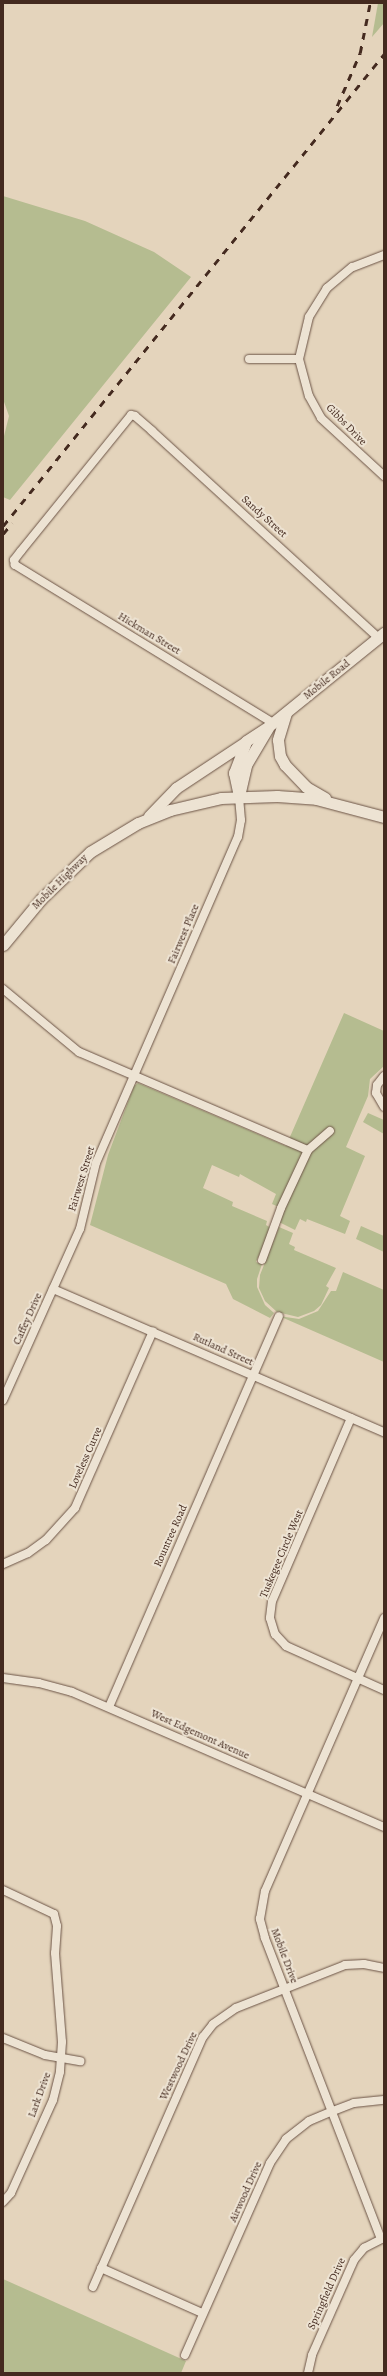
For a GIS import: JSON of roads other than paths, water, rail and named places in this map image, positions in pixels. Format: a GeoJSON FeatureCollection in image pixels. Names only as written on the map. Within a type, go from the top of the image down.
{"type":"FeatureCollection","features":[{"type":"Feature","properties":{"kind":"main road","name":"Mobile Road"},"geometry":{"type":"LineString","coordinates":[[147,818],[176,788],[286,713],[381,635]]}},
{"type":"Feature","properties":{"kind":"main road"},"geometry":{"type":"LineString","coordinates":[[286,713],[278,740],[285,765],[306,787],[333,803]]}},
{"type":"Feature","properties":{"kind":"main road","name":"Mobile Road"},"geometry":{"type":"LineString","coordinates":[[239,796],[246,765],[271,724]]}},
{"type":"Feature","properties":{"kind":"main road"},"geometry":{"type":"LineString","coordinates":[[239,796],[234,773],[246,741]]}},
{"type":"Feature","properties":{"kind":"main road"},"geometry":{"type":"LineString","coordinates":[[147,818],[207,801],[239,796],[292,796],[333,803],[384,817]]}},
{"type":"Feature","properties":{"kind":"main road","name":"Mobile Highway"},"geometry":{"type":"LineString","coordinates":[[3,945],[41,899],[73,866],[114,836],[147,818]]}},
{"type":"Feature","properties":{"kind":"street","name":"Gibbs Drive"},"geometry":{"type":"LineString","coordinates":[[384,255],[346,271],[320,296],[305,327],[299,359],[309,396],[321,418],[384,476]]}},
{"type":"Feature","properties":{"kind":"street"},"geometry":{"type":"LineString","coordinates":[[249,359],[299,359]]}},
{"type":"Feature","properties":{"kind":"street","name":"Sandy Street"},"geometry":{"type":"LineString","coordinates":[[14,563],[133,415],[381,635]]}},
{"type":"Feature","properties":{"kind":"street","name":"Hickman Street"},"geometry":{"type":"LineString","coordinates":[[14,563],[271,724]]}},
{"type":"Feature","properties":{"kind":"street","name":"Fairwest Place"},"geometry":{"type":"LineString","coordinates":[[134,1076],[238,837],[241,820],[239,796]]}},
{"type":"Feature","properties":{"kind":"street"},"geometry":{"type":"LineString","coordinates":[[3,989],[75,1050],[308,1150]]}},
{"type":"Feature","properties":{"kind":"street","name":"Fairwest Street"},"geometry":{"type":"LineString","coordinates":[[53,1289],[80,1229],[96,1163],[134,1076]]}},
{"type":"Feature","properties":{"kind":"street"},"geometry":{"type":"LineString","coordinates":[[384,1076],[377,1085],[376,1093],[384,1107]]}},
{"type":"Feature","properties":{"kind":"street"},"geometry":{"type":"LineString","coordinates":[[262,1260],[281,1208],[308,1150],[330,1131]]}},
{"type":"Feature","properties":{"kind":"street","name":"Rutland Street"},"geometry":{"type":"LineString","coordinates":[[53,1289],[384,1432]]}},
{"type":"Feature","properties":{"kind":"street","name":"Caffey Drive"},"geometry":{"type":"LineString","coordinates":[[3,1400],[53,1289]]}},
{"type":"Feature","properties":{"kind":"street","name":"Rountree Road"},"geometry":{"type":"LineString","coordinates":[[109,1707],[279,1316]]}},
{"type":"Feature","properties":{"kind":"street","name":"Loveless Curve"},"geometry":{"type":"LineString","coordinates":[[3,1564],[28,1553],[46,1540],[75,1508],[153,1331]]}},
{"type":"Feature","properties":{"kind":"street","name":"Tuskegee Circle West"},"geometry":{"type":"LineString","coordinates":[[351,1418],[272,1601],[270,1618],[275,1634],[286,1646],[384,1690]]}},
{"type":"Feature","properties":{"kind":"street","name":"Mobile Drive"},"geometry":{"type":"LineString","coordinates":[[382,2238],[262,1930],[260,1908],[265,1891],[384,1618]]}},
{"type":"Feature","properties":{"kind":"street","name":"West Edgemont Avenue"},"geometry":{"type":"LineString","coordinates":[[3,1678],[55,1686],[109,1707],[384,1827]]}},
{"type":"Feature","properties":{"kind":"street","name":"Lark Drive"},"geometry":{"type":"LineString","coordinates":[[3,1890],[51,1911],[56,1921],[54,1952],[61,2058],[60,2078],[53,2100],[11,2193],[3,2202]]}},
{"type":"Feature","properties":{"kind":"street","name":"Westwood Drive"},"geometry":{"type":"LineString","coordinates":[[93,2287],[208,2030],[228,2012],[345,1965],[364,1964],[384,1968]]}},
{"type":"Feature","properties":{"kind":"street"},"geometry":{"type":"LineString","coordinates":[[3,2038],[31,2051],[80,2061]]}},
{"type":"Feature","properties":{"kind":"street","name":"Airwood Drive"},"geometry":{"type":"LineString","coordinates":[[185,2354],[202,2313],[276,2152],[300,2127],[333,2111],[354,2103],[384,2100]]}},
{"type":"Feature","properties":{"kind":"street","name":"Springfield Drive"},"geometry":{"type":"LineString","coordinates":[[308,2373],[312,2355],[354,2260],[364,2248],[382,2238]]}},
{"type":"Feature","properties":{"kind":"street"},"geometry":{"type":"LineString","coordinates":[[101,2268],[202,2313]]}},
{"type":"Feature","properties":{"kind":"railway"},"geometry":{"type":"LineString","coordinates":[[337,106],[360,53],[370,3]]}},
{"type":"Feature","properties":{"kind":"railway"},"geometry":{"type":"LineString","coordinates":[[3,526],[384,54]]}},
{"type":"Feature","properties":{"kind":"railway"},"geometry":{"type":"LineString","coordinates":[[3,534],[12,523]]}}]}
